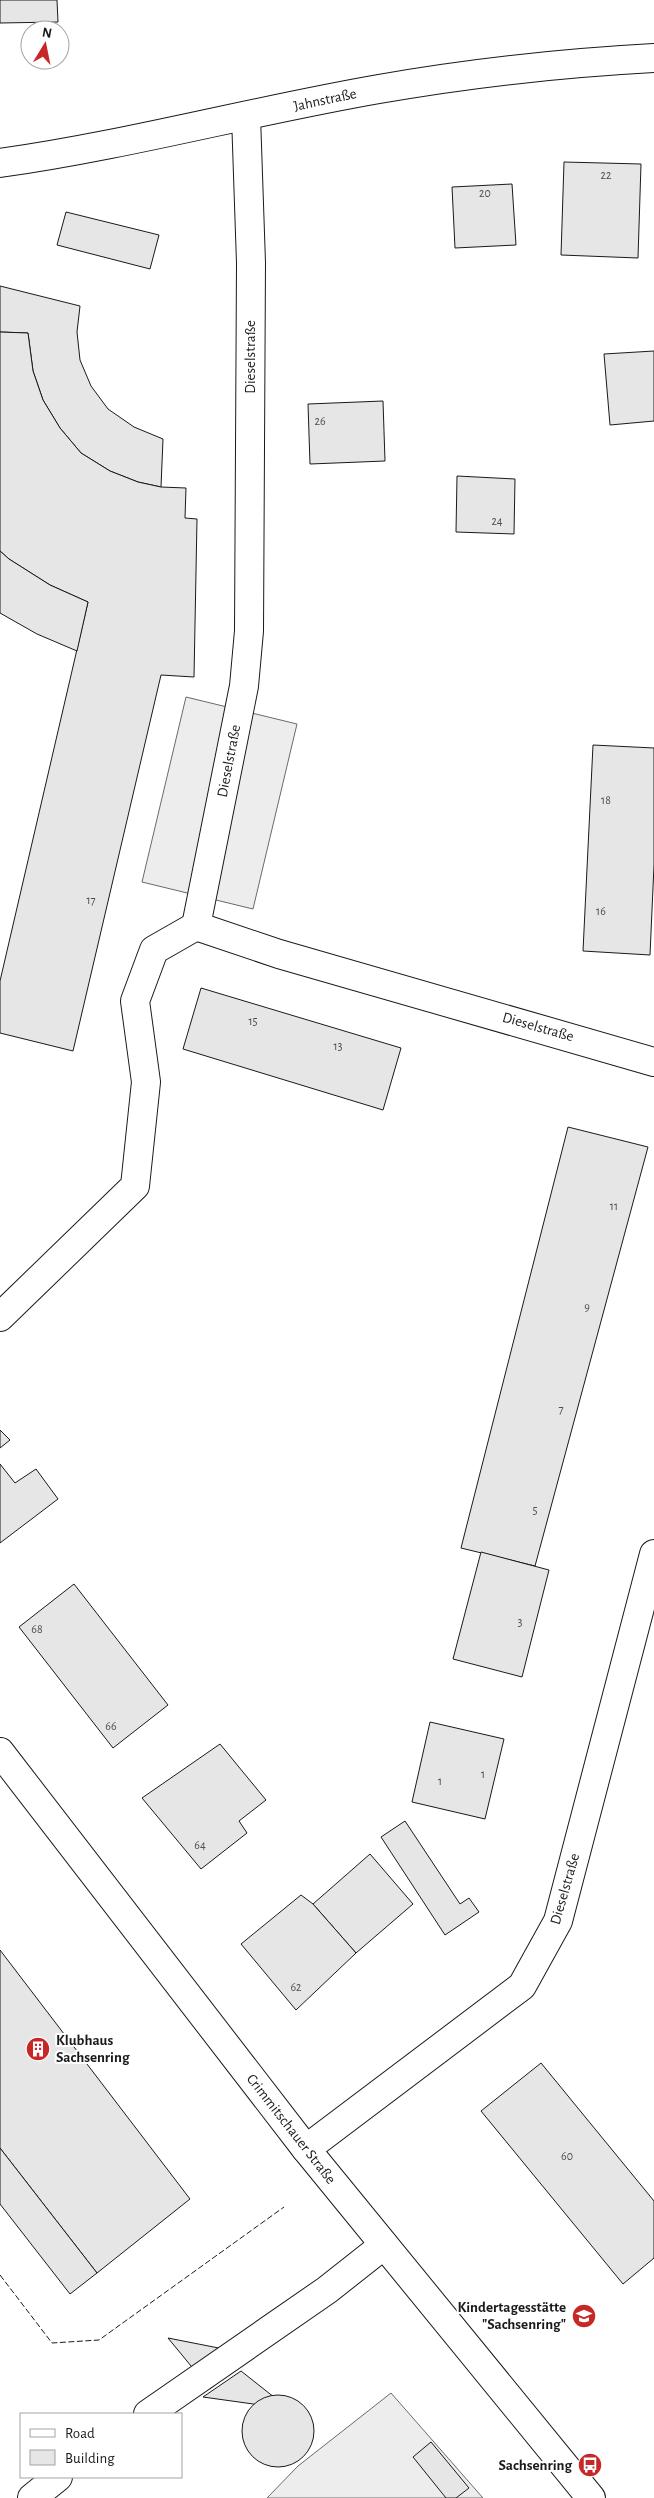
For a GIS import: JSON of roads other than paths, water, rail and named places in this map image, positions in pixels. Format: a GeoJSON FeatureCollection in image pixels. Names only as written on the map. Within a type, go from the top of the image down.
{"type":"FeatureCollection","features":[{"type":"Feature","properties":{"kind":"street","name":"Jahnstraße"},"geometry":{"type":"LineString","coordinates":[[0,163],[67,153],[378,89],[493,71],[605,60],[654,58]]}},
{"type":"Feature","properties":{"kind":"street","name":"Dieselstraße"},"geometry":{"type":"LineString","coordinates":[[246,116],[251,263],[249,631],[244,686],[196,926],[279,954],[654,1062]]}},
{"type":"Feature","properties":{"kind":"street"},"geometry":{"type":"LineString","coordinates":[[0,1317],[135,1186],[146,1082],[135,1002],[154,950],[196,926]]}},
{"type":"Feature","properties":{"kind":"street","name":"Dieselstraße"},"geometry":{"type":"LineString","coordinates":[[306,2149],[522,1986],[558,1921],[654,1554]]}},
{"type":"Feature","properties":{"kind":"street","name":"Crimmitschauer Straße"},"geometry":{"type":"LineString","coordinates":[[0,1752],[306,2149],[590,2498]]}},
{"type":"Feature","properties":{"kind":"street"},"geometry":{"type":"LineString","coordinates":[[149,2413],[327,2290],[384,2244]]}},
{"type":"Feature","properties":{"kind":"street"},"geometry":{"type":"LineString","coordinates":[[32,2498],[57,2478]]}},
{"type":"Feature","properties":{"kind":"place","name":"Klubhaus Sachsenring"},"geometry":{"type":"Point","coordinates":[38,2049]}},
{"type":"Feature","properties":{"kind":"place","name":"Kindertagesstätte \"Sachsenring\""},"geometry":{"type":"Point","coordinates":[584,2316]}},
{"type":"Feature","properties":{"kind":"place","name":"Sachsenring"},"geometry":{"type":"Point","coordinates":[590,2465]}}]}
